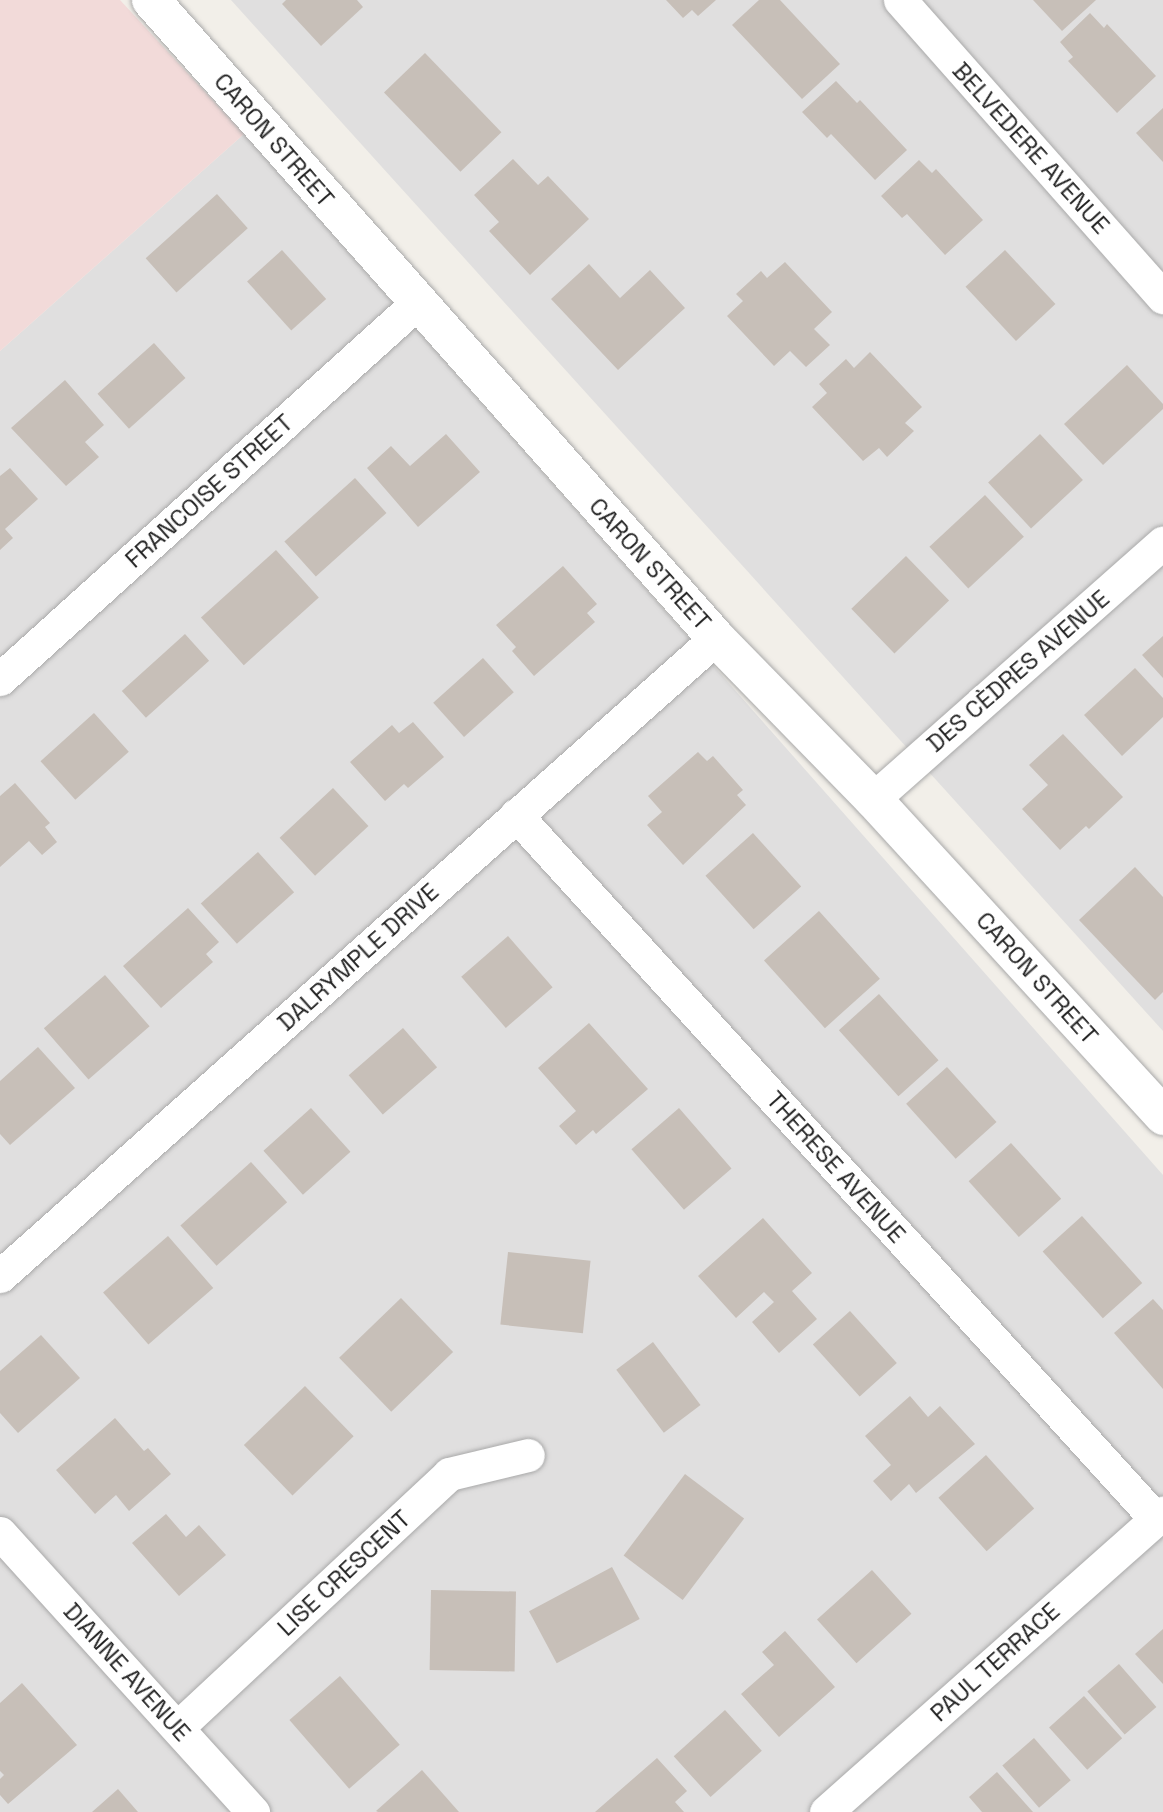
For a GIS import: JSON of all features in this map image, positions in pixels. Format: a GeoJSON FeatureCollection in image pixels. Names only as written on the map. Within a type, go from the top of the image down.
{"type":"FeatureCollection","features":[{"type":"Feature","properties":{"kind":"street","name":"CARON STREET"},"geometry":{"type":"LineString","coordinates":[[151,0],[716,638],[873,799],[1163,1116]]}},
{"type":"Feature","properties":{"kind":"street","name":"BELVEDERE AVENUE"},"geometry":{"type":"LineString","coordinates":[[900,0],[1163,297]]}},
{"type":"Feature","properties":{"kind":"street","name":"FRANCOISE STREET"},"geometry":{"type":"LineString","coordinates":[[0,679],[417,303]]}},
{"type":"Feature","properties":{"kind":"street","name":"DES CÈDRES AVENUE"},"geometry":{"type":"LineString","coordinates":[[873,799],[1163,542]]}},
{"type":"Feature","properties":{"kind":"street","name":"DALRYMPLE DRIVE"},"geometry":{"type":"LineString","coordinates":[[0,1276],[716,638]]}},
{"type":"Feature","properties":{"kind":"street","name":"THERESE AVENUE"},"geometry":{"type":"LineString","coordinates":[[516,816],[1159,1516]]}},
{"type":"Feature","properties":{"kind":"street","name":"LISE CRESCENT"},"geometry":{"type":"LineString","coordinates":[[178,1727],[449,1474],[528,1454]]}},
{"type":"Feature","properties":{"kind":"street","name":"PAUL TERRACE"},"geometry":{"type":"LineString","coordinates":[[826,1812],[1159,1516]]}},
{"type":"Feature","properties":{"kind":"street","name":"DIANNE AVENUE"},"geometry":{"type":"LineString","coordinates":[[0,1533],[253,1812]]}},
{"type":"Feature","properties":{"kind":"shaded area"},"geometry":{"type":"Polygon","coordinates":[[[0,0],[120,0],[244,134],[0,351],[0,0]]]}},
{"type":"Feature","properties":{"kind":"shaded area"},"geometry":{"type":"Polygon","coordinates":[[[231,0],[1163,0],[1163,1031],[231,0]]]}},
{"type":"Feature","properties":{"kind":"shaded area"},"geometry":{"type":"Polygon","coordinates":[[[244,134],[1163,1175],[1163,1812],[0,1812],[0,351],[244,134]]]}},
{"type":"Feature","properties":{"kind":"building"},"geometry":{"type":"Polygon","coordinates":[[[286,0],[357,0],[363,7],[321,46],[282,4],[286,0]]]}},
{"type":"Feature","properties":{"kind":"building"},"geometry":{"type":"Polygon","coordinates":[[[666,0],[716,0],[698,16],[692,10],[683,18],[666,0]]]}},
{"type":"Feature","properties":{"kind":"building"},"geometry":{"type":"Polygon","coordinates":[[[759,0],[780,0],[840,64],[802,99],[732,25],[759,0]]]}},
{"type":"Feature","properties":{"kind":"building"},"geometry":{"type":"Polygon","coordinates":[[[1033,0],[1096,0],[1062,31],[1033,0]]]}},
{"type":"Feature","properties":{"kind":"building"},"geometry":{"type":"Polygon","coordinates":[[[1090,13],[1104,28],[1107,24],[1156,76],[1117,113],[1068,61],[1073,57],[1060,42],[1090,13]]]}},
{"type":"Feature","properties":{"kind":"building"},"geometry":{"type":"Polygon","coordinates":[[[425,53],[501,132],[460,172],[384,93],[425,53]]]}},
{"type":"Feature","properties":{"kind":"building"},"geometry":{"type":"Polygon","coordinates":[[[836,81],[857,103],[860,100],[907,150],[875,180],[831,134],[827,138],[802,112],[836,81]]]}},
{"type":"Feature","properties":{"kind":"building"},"geometry":{"type":"Polygon","coordinates":[[[1163,108],[1163,162],[1136,133],[1163,108]]]}},
{"type":"Feature","properties":{"kind":"building"},"geometry":{"type":"Polygon","coordinates":[[[513,159],[538,185],[548,176],[589,219],[530,275],[489,231],[499,222],[474,195],[513,159]]]}},
{"type":"Feature","properties":{"kind":"building"},"geometry":{"type":"Polygon","coordinates":[[[919,160],[932,173],[936,169],[983,220],[945,255],[907,214],[902,218],[881,196],[919,160]]]}},
{"type":"Feature","properties":{"kind":"building"},"geometry":{"type":"Polygon","coordinates":[[[217,194],[248,228],[176,292],[146,258],[217,194]]]}},
{"type":"Feature","properties":{"kind":"building"},"geometry":{"type":"Polygon","coordinates":[[[282,250],[326,299],[291,330],[247,281],[282,250]]]}},
{"type":"Feature","properties":{"kind":"building"},"geometry":{"type":"Polygon","coordinates":[[[1005,250],[1055,304],[1016,341],[966,287],[1005,250]]]}},
{"type":"Feature","properties":{"kind":"building"},"geometry":{"type":"Polygon","coordinates":[[[785,262],[832,312],[814,329],[830,345],[806,367],[790,351],[774,366],[727,316],[743,301],[736,294],[761,271],[767,278],[785,262]]]}},
{"type":"Feature","properties":{"kind":"building"},"geometry":{"type":"Polygon","coordinates":[[[589,264],[620,298],[650,270],[685,308],[618,370],[551,299],[589,264]]]}},
{"type":"Feature","properties":{"kind":"building"},"geometry":{"type":"Polygon","coordinates":[[[154,343],[185,378],[129,429],[98,394],[154,343]]]}},
{"type":"Feature","properties":{"kind":"building"},"geometry":{"type":"Polygon","coordinates":[[[870,352],[922,407],[905,423],[914,431],[887,457],[879,448],[863,461],[812,407],[827,393],[819,384],[846,359],[854,368],[870,352]]]}},
{"type":"Feature","properties":{"kind":"building"},"geometry":{"type":"Polygon","coordinates":[[[1127,365],[1163,404],[1163,409],[1103,465],[1064,424],[1127,365]]]}},
{"type":"Feature","properties":{"kind":"building"},"geometry":{"type":"Polygon","coordinates":[[[65,380],[104,425],[85,442],[99,457],[66,486],[11,428],[65,380]]]}},
{"type":"Feature","properties":{"kind":"building"},"geometry":{"type":"Polygon","coordinates":[[[446,434],[480,472],[418,527],[367,468],[391,446],[410,466],[446,434]]]}},
{"type":"Feature","properties":{"kind":"building"},"geometry":{"type":"Polygon","coordinates":[[[1040,434],[1083,480],[1031,528],[988,482],[1040,434]]]}},
{"type":"Feature","properties":{"kind":"building"},"geometry":{"type":"Polygon","coordinates":[[[10,468],[38,499],[5,529],[13,538],[0,550],[0,476],[10,468]]]}},
{"type":"Feature","properties":{"kind":"building"},"geometry":{"type":"Polygon","coordinates":[[[355,478],[386,513],[316,576],[284,542],[355,478]]]}},
{"type":"Feature","properties":{"kind":"building"},"geometry":{"type":"Polygon","coordinates":[[[985,495],[1024,537],[968,589],[929,547],[985,495]]]}},
{"type":"Feature","properties":{"kind":"building"},"geometry":{"type":"Polygon","coordinates":[[[276,550],[319,598],[244,665],[201,618],[276,550]]]}},
{"type":"Feature","properties":{"kind":"building"},"geometry":{"type":"Polygon","coordinates":[[[906,556],[949,601],[894,653],[851,609],[906,556]]]}},
{"type":"Feature","properties":{"kind":"building"},"geometry":{"type":"Polygon","coordinates":[[[563,566],[597,604],[587,613],[595,622],[534,676],[512,651],[516,647],[496,625],[563,566]]]}},
{"type":"Feature","properties":{"kind":"building"},"geometry":{"type":"Polygon","coordinates":[[[185,634],[209,661],[146,718],[122,691],[185,634]]]}},
{"type":"Feature","properties":{"kind":"building"},"geometry":{"type":"Polygon","coordinates":[[[1163,636],[1163,678],[1142,655],[1163,636]]]}},
{"type":"Feature","properties":{"kind":"building"},"geometry":{"type":"Polygon","coordinates":[[[483,658],[514,692],[464,737],[433,703],[483,658]]]}},
{"type":"Feature","properties":{"kind":"building"},"geometry":{"type":"Polygon","coordinates":[[[1135,668],[1163,698],[1163,717],[1122,756],[1084,715],[1135,668]]]}},
{"type":"Feature","properties":{"kind":"building"},"geometry":{"type":"Polygon","coordinates":[[[94,713],[129,752],[75,800],[40,761],[94,713]]]}},
{"type":"Feature","properties":{"kind":"building"},"geometry":{"type":"Polygon","coordinates":[[[413,722],[444,757],[408,788],[404,784],[385,801],[350,762],[392,725],[399,733],[413,722]]]}},
{"type":"Feature","properties":{"kind":"building"},"geometry":{"type":"Polygon","coordinates":[[[1063,734],[1123,797],[1089,829],[1086,826],[1060,850],[1022,809],[1048,785],[1029,765],[1063,734]]]}},
{"type":"Feature","properties":{"kind":"building"},"geometry":{"type":"Polygon","coordinates":[[[698,752],[707,761],[713,756],[743,790],[737,795],[746,805],[683,865],[647,825],[662,812],[648,796],[698,752]]]}},
{"type":"Feature","properties":{"kind":"building"},"geometry":{"type":"Polygon","coordinates":[[[15,783],[50,823],[45,827],[57,842],[42,855],[29,841],[0,867],[0,796],[15,783]]]}},
{"type":"Feature","properties":{"kind":"building"},"geometry":{"type":"Polygon","coordinates":[[[333,788],[368,826],[315,876],[280,838],[333,788]]]}},
{"type":"Feature","properties":{"kind":"building"},"geometry":{"type":"Polygon","coordinates":[[[753,833],[801,887],[754,929],[705,876],[753,833]]]}},
{"type":"Feature","properties":{"kind":"building"},"geometry":{"type":"Polygon","coordinates":[[[258,852],[294,892],[237,944],[201,904],[258,852]]]}},
{"type":"Feature","properties":{"kind":"building"},"geometry":{"type":"Polygon","coordinates":[[[1135,867],[1163,897],[1163,992],[1155,1000],[1079,920],[1135,867]]]}},
{"type":"Feature","properties":{"kind":"building"},"geometry":{"type":"Polygon","coordinates":[[[188,908],[219,942],[206,954],[213,962],[161,1008],[123,966],[188,908]]]}},
{"type":"Feature","properties":{"kind":"building"},"geometry":{"type":"Polygon","coordinates":[[[819,911],[880,979],[825,1028],[764,961],[819,911]]]}},
{"type":"Feature","properties":{"kind":"building"},"geometry":{"type":"Polygon","coordinates":[[[508,936],[553,987],[506,1028],[461,977],[508,936]]]}},
{"type":"Feature","properties":{"kind":"building"},"geometry":{"type":"Polygon","coordinates":[[[105,975],[150,1026],[88,1079],[44,1028],[105,975]]]}},
{"type":"Feature","properties":{"kind":"building"},"geometry":{"type":"Polygon","coordinates":[[[879,994],[939,1060],[898,1096],[839,1030],[879,994]]]}},
{"type":"Feature","properties":{"kind":"building"},"geometry":{"type":"Polygon","coordinates":[[[589,1023],[648,1089],[596,1134],[593,1130],[576,1145],[559,1126],[576,1111],[538,1068],[589,1023]]]}},
{"type":"Feature","properties":{"kind":"building"},"geometry":{"type":"Polygon","coordinates":[[[403,1028],[437,1067],[383,1114],[349,1075],[403,1028]]]}},
{"type":"Feature","properties":{"kind":"building"},"geometry":{"type":"Polygon","coordinates":[[[38,1047],[75,1088],[10,1145],[0,1134],[0,1081],[38,1047]]]}},
{"type":"Feature","properties":{"kind":"building"},"geometry":{"type":"Polygon","coordinates":[[[947,1067],[997,1122],[956,1159],[906,1104],[947,1067]]]}},
{"type":"Feature","properties":{"kind":"building"},"geometry":{"type":"Polygon","coordinates":[[[311,1108],[350,1152],[303,1195],[263,1151],[311,1108]]]}},
{"type":"Feature","properties":{"kind":"building"},"geometry":{"type":"Polygon","coordinates":[[[679,1108],[731,1168],[684,1210],[631,1149],[679,1108]]]}},
{"type":"Feature","properties":{"kind":"building"},"geometry":{"type":"Polygon","coordinates":[[[1011,1143],[1061,1199],[1019,1237],[969,1181],[1011,1143]]]}},
{"type":"Feature","properties":{"kind":"building"},"geometry":{"type":"Polygon","coordinates":[[[251,1162],[287,1202],[217,1266],[180,1226],[251,1162]]]}},
{"type":"Feature","properties":{"kind":"building"},"geometry":{"type":"Polygon","coordinates":[[[1082,1216],[1142,1283],[1103,1318],[1043,1251],[1082,1216]]]}},
{"type":"Feature","properties":{"kind":"building"},"geometry":{"type":"Polygon","coordinates":[[[763,1218],[812,1273],[792,1291],[817,1319],[779,1353],[752,1322],[774,1302],[764,1292],[736,1318],[698,1276],[763,1218]]]}},
{"type":"Feature","properties":{"kind":"building"},"geometry":{"type":"Polygon","coordinates":[[[168,1236],[213,1288],[148,1344],[103,1292],[168,1236]]]}},
{"type":"Feature","properties":{"kind":"building"},"geometry":{"type":"Polygon","coordinates":[[[508,1252],[591,1261],[583,1333],[500,1325],[508,1252]]]}},
{"type":"Feature","properties":{"kind":"building"},"geometry":{"type":"Polygon","coordinates":[[[401,1298],[453,1352],[391,1412],[339,1358],[401,1298]]]}},
{"type":"Feature","properties":{"kind":"building"},"geometry":{"type":"Polygon","coordinates":[[[1153,1299],[1163,1310],[1163,1389],[1114,1333],[1153,1299]]]}},
{"type":"Feature","properties":{"kind":"building"},"geometry":{"type":"Polygon","coordinates":[[[850,1311],[897,1363],[860,1396],[813,1344],[850,1311]]]}},
{"type":"Feature","properties":{"kind":"building"},"geometry":{"type":"Polygon","coordinates":[[[41,1335],[80,1378],[18,1433],[0,1413],[0,1371],[41,1335]]]}},
{"type":"Feature","properties":{"kind":"building"},"geometry":{"type":"Polygon","coordinates":[[[653,1342],[701,1405],[664,1433],[616,1370],[653,1342]]]}},
{"type":"Feature","properties":{"kind":"building"},"geometry":{"type":"Polygon","coordinates":[[[305,1386],[354,1436],[292,1495],[244,1445],[305,1386]]]}},
{"type":"Feature","properties":{"kind":"building"},"geometry":{"type":"Polygon","coordinates":[[[910,1396],[928,1417],[940,1406],[975,1444],[916,1493],[909,1484],[891,1501],[873,1481],[891,1465],[865,1436],[910,1396]]]}},
{"type":"Feature","properties":{"kind":"building"},"geometry":{"type":"Polygon","coordinates":[[[115,1418],[144,1451],[148,1448],[171,1474],[129,1511],[116,1495],[95,1514],[56,1470],[115,1418]]]}},
{"type":"Feature","properties":{"kind":"building"},"geometry":{"type":"Polygon","coordinates":[[[986,1455],[1034,1509],[987,1551],[938,1498],[986,1455]]]}},
{"type":"Feature","properties":{"kind":"building"},"geometry":{"type":"Polygon","coordinates":[[[685,1474],[744,1519],[683,1600],[624,1555],[685,1474]]]}},
{"type":"Feature","properties":{"kind":"building"},"geometry":{"type":"Polygon","coordinates":[[[166,1514],[186,1537],[199,1525],[226,1555],[179,1596],[132,1543],[166,1514]]]}},
{"type":"Feature","properties":{"kind":"building"},"geometry":{"type":"Polygon","coordinates":[[[612,1567],[640,1619],[557,1663],[529,1611],[612,1567]]]}},
{"type":"Feature","properties":{"kind":"building"},"geometry":{"type":"Polygon","coordinates":[[[872,1570],[911,1614],[856,1663],[817,1620],[872,1570]]]}},
{"type":"Feature","properties":{"kind":"building"},"geometry":{"type":"Polygon","coordinates":[[[431,1590],[516,1591],[515,1671],[430,1670],[431,1590]]]}},
{"type":"Feature","properties":{"kind":"building"},"geometry":{"type":"Polygon","coordinates":[[[1163,1629],[1163,1684],[1135,1654],[1163,1629]]]}},
{"type":"Feature","properties":{"kind":"building"},"geometry":{"type":"Polygon","coordinates":[[[785,1631],[835,1687],[779,1737],[741,1694],[774,1665],[762,1652],[785,1631]]]}},
{"type":"Feature","properties":{"kind":"building"},"geometry":{"type":"Polygon","coordinates":[[[1119,1664],[1156,1707],[1125,1735],[1087,1692],[1119,1664]]]}},
{"type":"Feature","properties":{"kind":"building"},"geometry":{"type":"Polygon","coordinates":[[[340,1676],[400,1745],[349,1789],[289,1720],[340,1676]]]}},
{"type":"Feature","properties":{"kind":"building"},"geometry":{"type":"Polygon","coordinates":[[[22,1683],[77,1745],[8,1804],[0,1795],[0,1779],[4,1775],[0,1771],[0,1703],[22,1683]]]}},
{"type":"Feature","properties":{"kind":"building"},"geometry":{"type":"Polygon","coordinates":[[[1084,1696],[1122,1738],[1087,1770],[1049,1727],[1084,1696]]]}},
{"type":"Feature","properties":{"kind":"building"},"geometry":{"type":"Polygon","coordinates":[[[725,1710],[762,1751],[711,1797],[674,1756],[725,1710]]]}},
{"type":"Feature","properties":{"kind":"building"},"geometry":{"type":"Polygon","coordinates":[[[1034,1738],[1071,1780],[1039,1808],[1002,1766],[1034,1738]]]}},
{"type":"Feature","properties":{"kind":"building"},"geometry":{"type":"Polygon","coordinates":[[[657,1758],[687,1791],[675,1802],[684,1812],[595,1812],[657,1758]]]}},
{"type":"Feature","properties":{"kind":"building"},"geometry":{"type":"Polygon","coordinates":[[[422,1770],[459,1812],[376,1811],[422,1770]]]}},
{"type":"Feature","properties":{"kind":"building"},"geometry":{"type":"Polygon","coordinates":[[[997,1772],[1033,1812],[982,1812],[969,1797],[997,1772]]]}},
{"type":"Feature","properties":{"kind":"building"},"geometry":{"type":"Polygon","coordinates":[[[118,1789],[138,1812],[92,1812],[118,1789]]]}}]}
